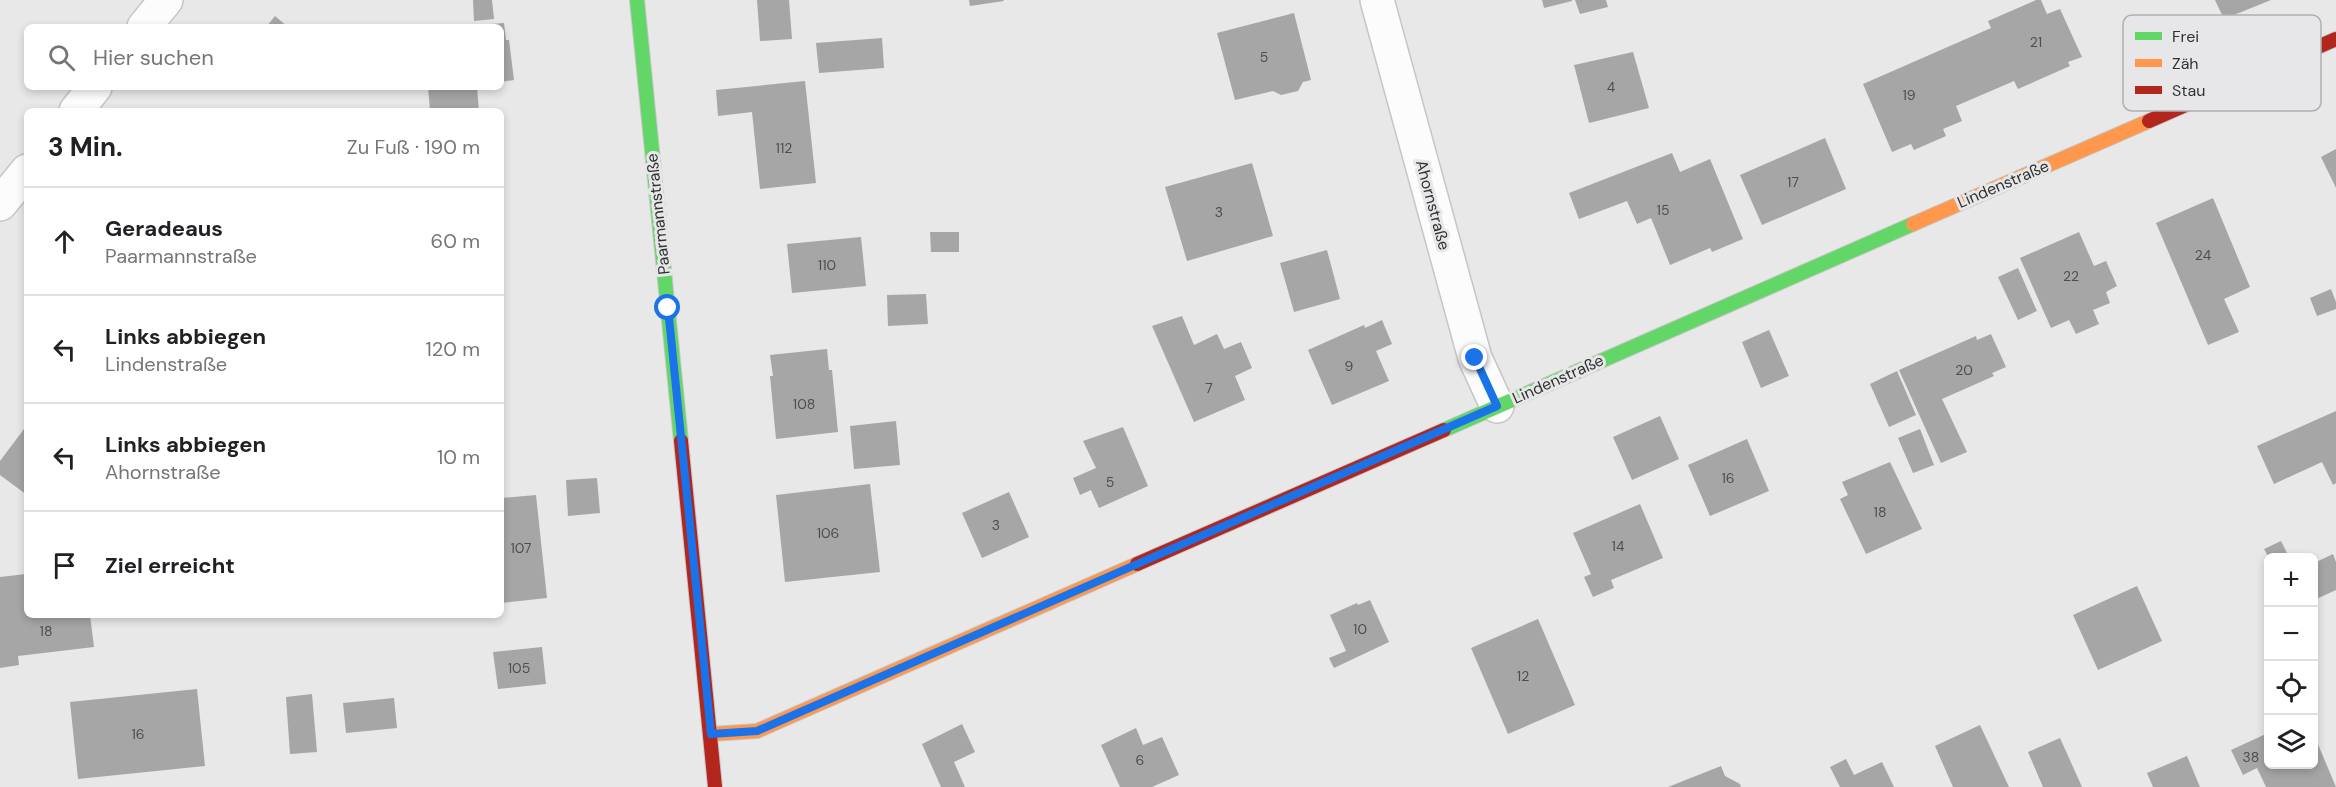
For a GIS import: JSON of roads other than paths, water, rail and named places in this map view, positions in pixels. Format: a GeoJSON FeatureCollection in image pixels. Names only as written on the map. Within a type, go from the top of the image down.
{"type":"FeatureCollection","features":[{"type":"Feature","properties":{"kind":"street"},"geometry":{"type":"LineString","coordinates":[[146,24],[166,0]]}},
{"type":"Feature","properties":{"kind":"street","name":"Paarmannstraße"},"geometry":{"type":"LineString","coordinates":[[637,0],[715,787]]}},
{"type":"Feature","properties":{"kind":"street","name":"Ahornstraße"},"geometry":{"type":"LineString","coordinates":[[1377,0],[1475,358],[1497,406]]}},
{"type":"Feature","properties":{"kind":"street","name":"Lindenstraße"},"geometry":{"type":"LineString","coordinates":[[2321,46],[2336,39]]}},
{"type":"Feature","properties":{"kind":"street"},"geometry":{"type":"LineString","coordinates":[[78,108],[93,90]]}},
{"type":"Feature","properties":{"kind":"street","name":"Lindenstraße"},"geometry":{"type":"LineString","coordinates":[[711,734],[757,731],[2171,111]]}},
{"type":"Feature","properties":{"kind":"street"},"geometry":{"type":"LineString","coordinates":[[0,204],[24,175]]}}]}
